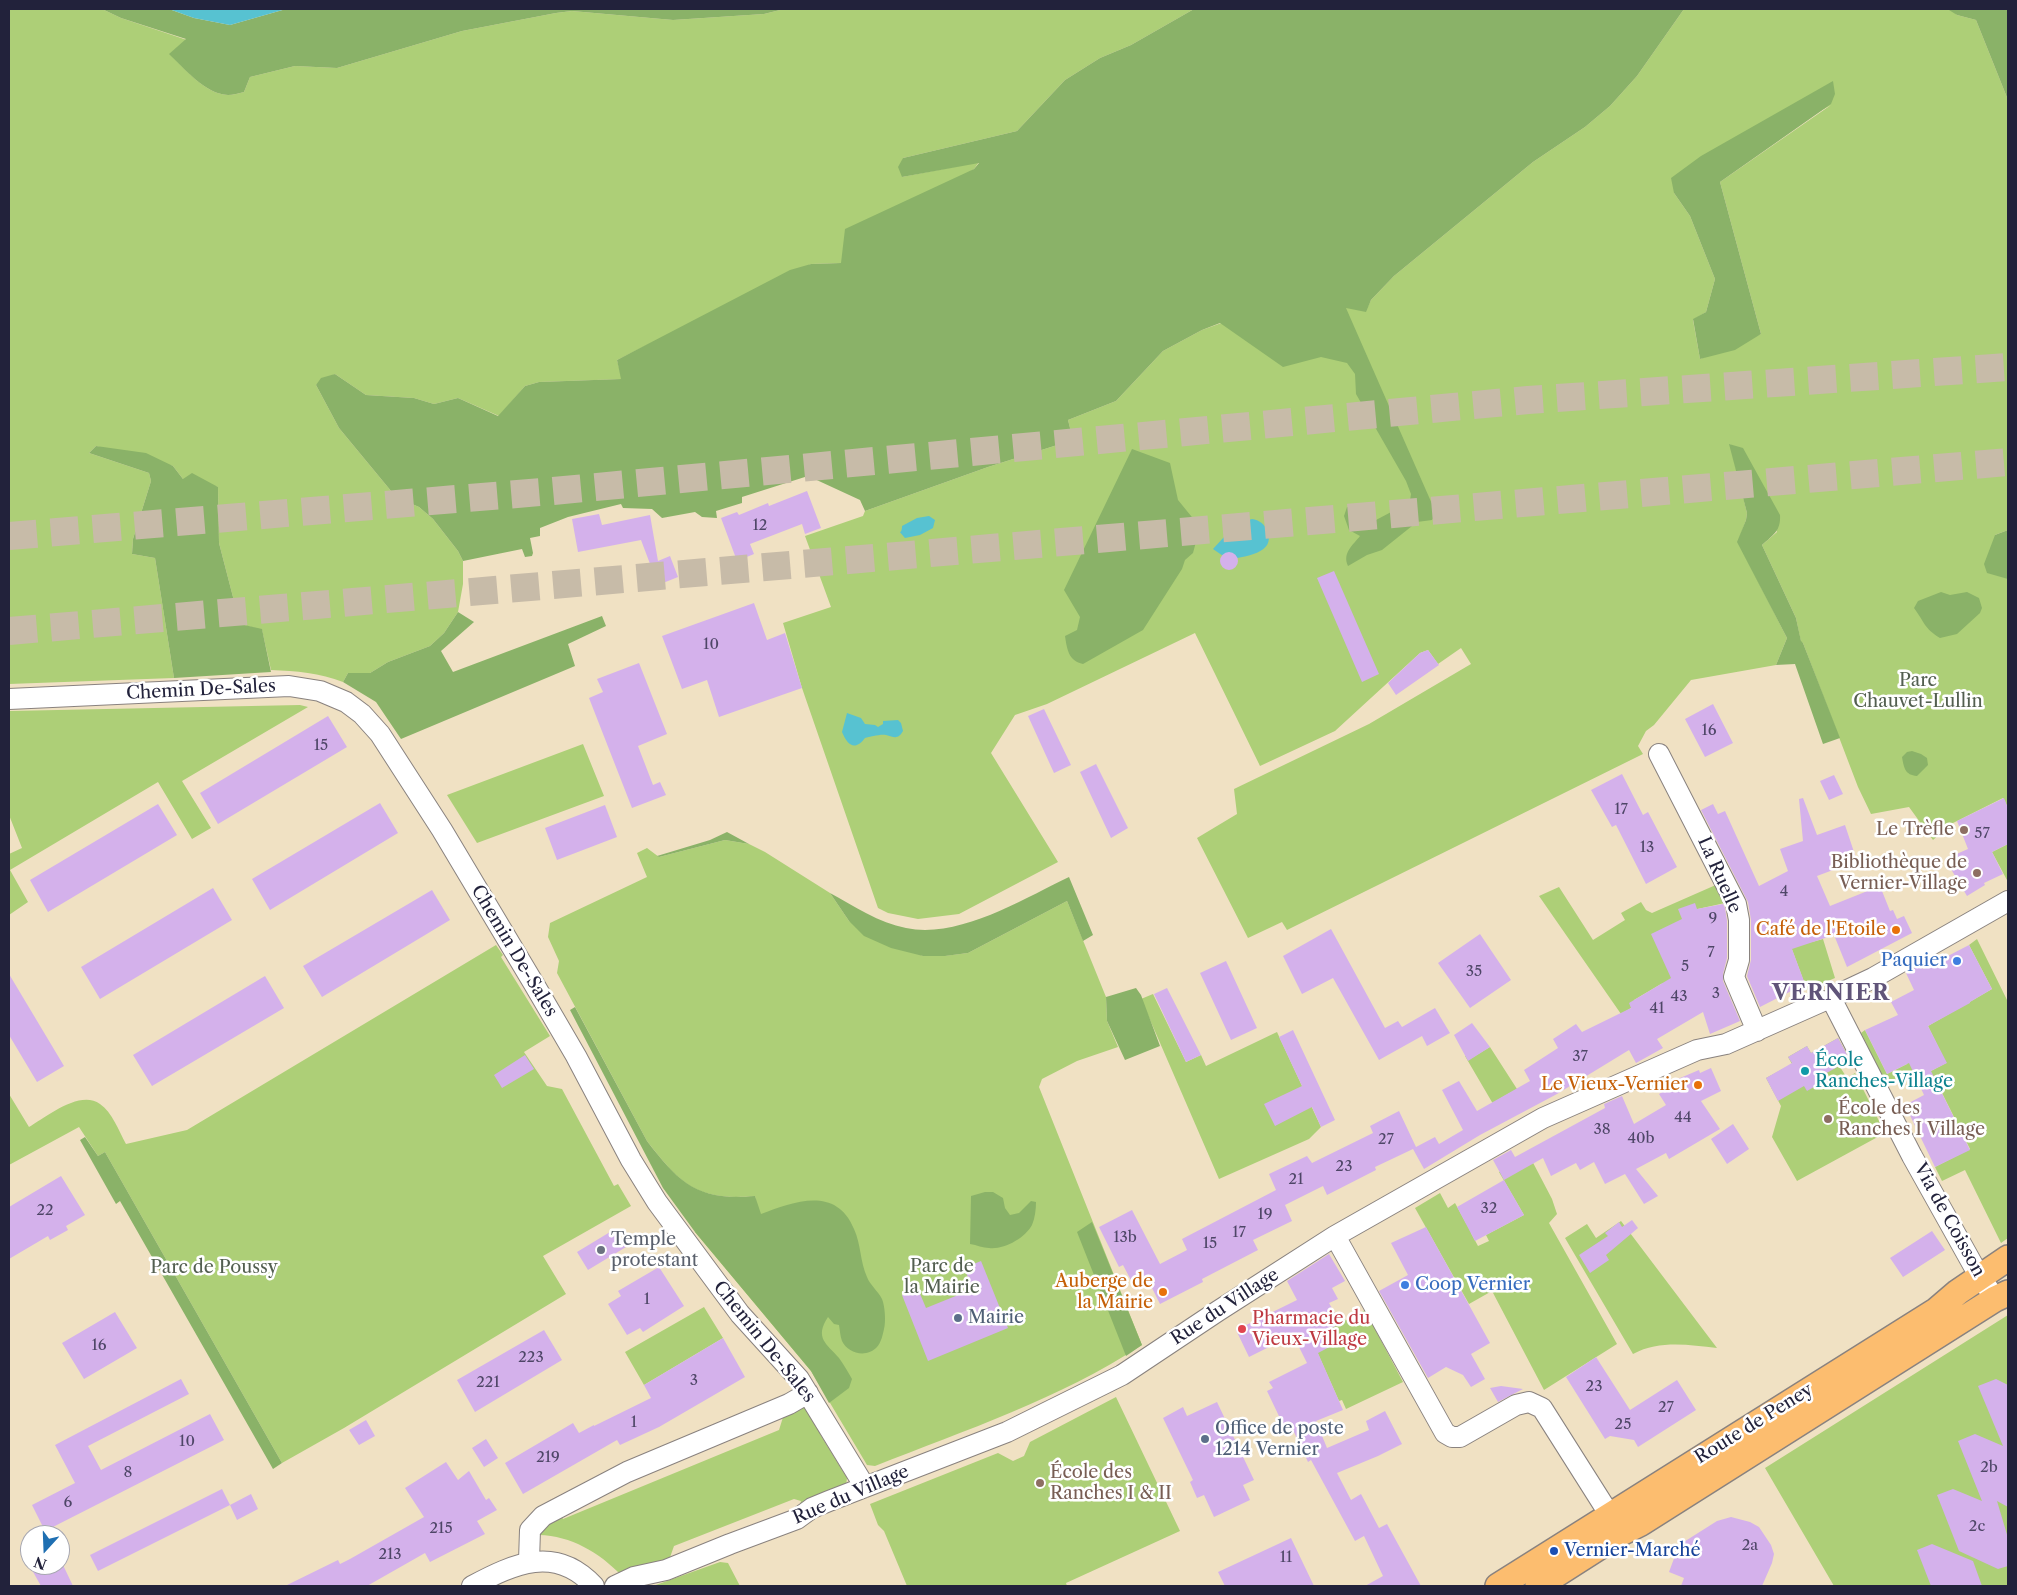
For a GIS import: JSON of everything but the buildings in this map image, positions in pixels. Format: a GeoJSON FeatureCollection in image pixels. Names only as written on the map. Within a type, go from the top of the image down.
{"type":"FeatureCollection","features":[{"type":"Feature","properties":{"kind":"main road","name":"Route de Peney"},"geometry":{"type":"LineString","coordinates":[[1538,1586],[1616,1524],[1936,1310],[1980,1276],[2008,1258]]}},
{"type":"Feature","properties":{"kind":"main road","name":"Route de Peney"},"geometry":{"type":"LineString","coordinates":[[1498,1586],[1616,1524],[1642,1523],[2001,1296]]}},
{"type":"Feature","properties":{"kind":"street","name":"Chemin De-Sales"},"geometry":{"type":"LineString","coordinates":[[9,699],[290,686],[326,693],[346,702],[362,714],[388,745],[442,830],[576,1056],[631,1160],[656,1202],[740,1314],[799,1379],[865,1487]]}},
{"type":"Feature","properties":{"kind":"street","name":"La Ruelle"},"geometry":{"type":"LineString","coordinates":[[1659,754],[1736,904],[1739,920],[1739,960],[1734,977],[1757,1031]]}},
{"type":"Feature","properties":{"kind":"street","name":"Rue du Village"},"geometry":{"type":"LineString","coordinates":[[615,1586],[634,1577],[666,1570],[797,1519],[812,1508],[1007,1432],[1122,1375],[1335,1236],[1543,1118],[1697,1050],[1726,1044],[1833,1000],[2008,901]]}},
{"type":"Feature","properties":{"kind":"street","name":"Via de Coisson"},"geometry":{"type":"LineString","coordinates":[[1833,1000],[1917,1164],[1980,1276],[2001,1296]]}},
{"type":"Feature","properties":{"kind":"street"},"geometry":{"type":"LineString","coordinates":[[1335,1236],[1445,1433],[1452,1437],[1460,1437],[1516,1405],[1529,1402],[1542,1408],[1616,1524]]}},
{"type":"Feature","properties":{"kind":"street"},"geometry":{"type":"LineString","coordinates":[[529,1562],[530,1530],[543,1516],[627,1472],[789,1404],[808,1393]]}},
{"type":"Feature","properties":{"kind":"street"},"geometry":{"type":"LineString","coordinates":[[472,1586],[504,1570],[529,1562],[554,1563],[566,1567],[583,1576],[594,1586]]}},
{"type":"Feature","properties":{"kind":"green space"},"geometry":{"type":"Polygon","coordinates":[[[9,9],[102,9],[121,18],[187,40],[170,54],[203,86],[220,94],[228,95],[244,92],[250,77],[295,66],[337,68],[462,31],[572,11],[673,20],[764,14],[784,9],[1194,9],[1131,45],[1100,58],[1065,80],[1017,131],[903,158],[902,177],[979,162],[974,169],[842,263],[811,264],[617,360],[622,379],[539,382],[525,386],[499,416],[458,398],[434,404],[414,398],[366,395],[335,374],[316,385],[339,428],[396,497],[419,507],[433,519],[458,551],[463,561],[463,584],[458,612],[444,633],[430,646],[388,662],[370,673],[348,673],[343,682],[326,676],[308,673],[271,670],[262,630],[240,624],[219,543],[218,487],[183,479],[173,466],[96,446],[89,453],[149,473],[151,481],[133,539],[132,554],[155,558],[174,678],[9,684],[9,9]]]}},
{"type":"Feature","properties":{"kind":"green space"},"geometry":{"type":"Polygon","coordinates":[[[102,9],[169,9],[194,18],[230,25],[286,9],[784,9],[764,14],[673,20],[572,11],[556,13],[462,31],[337,68],[295,66],[250,77],[244,92],[228,95],[220,94],[203,86],[169,54],[186,39],[121,18],[102,9]]]}},
{"type":"Feature","properties":{"kind":"green space"},"geometry":{"type":"Polygon","coordinates":[[[1194,9],[1684,9],[1637,76],[1610,106],[1585,127],[1533,162],[1394,276],[1371,300],[1366,312],[1346,308],[1436,513],[1432,520],[1417,522],[1382,550],[1367,555],[1348,566],[1347,553],[1360,536],[1349,530],[1344,516],[1347,507],[1360,509],[1368,521],[1376,520],[1393,511],[1409,507],[1411,494],[1406,481],[1356,394],[1355,374],[1347,363],[1321,357],[1283,367],[1220,323],[1202,330],[1163,351],[1116,401],[1068,420],[1073,440],[988,467],[865,511],[860,500],[808,476],[742,497],[742,503],[716,511],[717,518],[702,517],[695,512],[662,518],[652,509],[623,508],[621,504],[568,517],[540,528],[540,536],[530,538],[532,556],[525,557],[522,549],[463,561],[458,551],[433,519],[419,507],[396,497],[339,428],[316,385],[321,378],[335,374],[366,395],[414,398],[434,404],[458,398],[498,416],[525,386],[539,382],[621,379],[617,360],[790,270],[811,264],[841,263],[845,229],[974,169],[979,163],[902,177],[898,167],[903,158],[1017,131],[1065,80],[1100,58],[1131,45],[1194,9]]]}},
{"type":"Feature","properties":{"kind":"green space","name":"Parc Chauvet-Lullin"},"geometry":{"type":"Polygon","coordinates":[[[1684,9],[1951,9],[1957,15],[1976,20],[2008,100],[2008,530],[1995,535],[2008,556],[2008,808],[2003,798],[1951,824],[1933,840],[1909,807],[1871,814],[1858,787],[1801,642],[1796,618],[1762,545],[1777,532],[1730,444],[1747,513],[1738,542],[1787,638],[1776,665],[1691,680],[1654,725],[1646,731],[1638,746],[1643,754],[1287,930],[1282,922],[1248,938],[1197,838],[1237,814],[1234,789],[1369,724],[1471,664],[1461,648],[1438,664],[1428,650],[1420,653],[1335,731],[1260,766],[1195,633],[1047,704],[1015,715],[991,753],[1058,862],[959,914],[918,919],[888,913],[878,908],[802,688],[783,623],[831,607],[805,536],[863,516],[865,511],[988,467],[1073,440],[1068,420],[1116,401],[1163,351],[1202,330],[1263,308],[1368,306],[1371,300],[1394,276],[1533,162],[1585,127],[1610,106],[1637,76],[1684,9]],[[1831,105],[1674,193],[1690,216],[1715,279],[1706,312],[1693,320],[1700,359],[1761,334],[1720,182],[1831,105]]]}},
{"type":"Feature","properties":{"kind":"green space"},"geometry":{"type":"Polygon","coordinates":[[[2008,9],[2008,100],[1976,20],[1957,15],[1949,10],[2008,9]]]}},
{"type":"Feature","properties":{"kind":"green space"},"geometry":{"type":"Polygon","coordinates":[[[1833,81],[1835,94],[1831,104],[1720,182],[1761,334],[1735,350],[1700,359],[1693,319],[1706,312],[1715,279],[1690,216],[1674,193],[1671,178],[1701,156],[1833,81]]]}},
{"type":"Feature","properties":{"kind":"green space"},"geometry":{"type":"Polygon","coordinates":[[[1729,444],[1743,448],[1780,515],[1778,529],[1762,545],[1796,618],[1801,641],[1840,738],[1823,744],[1795,664],[1776,665],[1787,638],[1737,542],[1747,513],[1729,444]]]}},
{"type":"Feature","properties":{"kind":"green space"},"geometry":{"type":"Polygon","coordinates":[[[96,446],[146,453],[173,466],[183,479],[192,473],[218,487],[219,543],[240,624],[262,629],[271,672],[174,678],[155,558],[132,554],[133,539],[151,481],[149,473],[89,453],[96,446]]]}},
{"type":"Feature","properties":{"kind":"green space"},"geometry":{"type":"Polygon","coordinates":[[[1132,449],[1170,463],[1178,500],[1200,527],[1193,553],[1185,560],[1182,569],[1143,630],[1083,664],[1078,663],[1070,654],[1065,636],[1077,630],[1080,617],[1064,590],[1132,449]]]}},
{"type":"Feature","properties":{"kind":"green space"},"geometry":{"type":"Polygon","coordinates":[[[2008,530],[2008,579],[1987,573],[1984,564],[1995,535],[2008,530]]]}},
{"type":"Feature","properties":{"kind":"green space"},"geometry":{"type":"Polygon","coordinates":[[[1941,592],[1950,595],[1967,592],[1979,598],[1982,608],[1980,613],[1957,634],[1940,638],[1928,628],[1914,608],[1918,601],[1941,592]]]}},
{"type":"Feature","properties":{"kind":"green space"},"geometry":{"type":"Polygon","coordinates":[[[458,612],[474,622],[441,651],[453,672],[602,616],[606,626],[568,644],[575,666],[401,739],[376,702],[343,682],[348,673],[370,673],[388,662],[430,646],[444,633],[458,612]]]}},
{"type":"Feature","properties":{"kind":"green space"},"geometry":{"type":"Polygon","coordinates":[[[300,705],[308,707],[182,781],[211,828],[192,839],[158,782],[10,870],[28,902],[9,915],[9,854],[22,848],[9,815],[9,711],[300,705]]]}},
{"type":"Feature","properties":{"kind":"green space"},"geometry":{"type":"Polygon","coordinates":[[[583,744],[604,796],[477,843],[447,795],[583,744]]]}},
{"type":"Feature","properties":{"kind":"green space"},"geometry":{"type":"Polygon","coordinates":[[[1912,751],[1927,758],[1928,765],[1917,776],[1910,774],[1904,768],[1902,757],[1907,752],[1912,751]]]}},
{"type":"Feature","properties":{"kind":"green space"},"geometry":{"type":"Polygon","coordinates":[[[727,832],[749,844],[725,840],[657,856],[710,840],[727,832]]]}},
{"type":"Feature","properties":{"kind":"green space","name":"Parc de la Mairie"},"geometry":{"type":"Polygon","coordinates":[[[725,840],[749,844],[765,852],[830,893],[849,921],[923,956],[968,953],[1067,901],[1106,997],[1107,1021],[1118,1047],[1077,1061],[1042,1079],[1039,1087],[1142,1345],[1078,1382],[1045,1398],[875,1466],[867,1465],[811,1371],[695,1232],[757,1206],[755,1196],[718,1196],[692,1187],[670,1169],[647,1141],[557,973],[559,961],[548,937],[550,923],[647,877],[637,853],[647,848],[659,857],[725,840]]]}},
{"type":"Feature","properties":{"kind":"green space"},"geometry":{"type":"Polygon","coordinates":[[[2008,844],[2008,882],[1992,852],[2008,844]]]}},
{"type":"Feature","properties":{"kind":"green space"},"geometry":{"type":"Polygon","coordinates":[[[1069,877],[1093,935],[1083,941],[1067,901],[968,953],[945,956],[923,956],[891,948],[864,936],[849,921],[830,893],[867,914],[896,926],[926,930],[947,928],[990,915],[1069,877]]]}},
{"type":"Feature","properties":{"kind":"green space"},"geometry":{"type":"Polygon","coordinates":[[[1718,884],[1725,903],[1693,910],[1682,977],[1661,984],[1634,1000],[1636,1005],[1621,1014],[1539,896],[1559,887],[1593,940],[1625,920],[1621,913],[1641,902],[1646,910],[1652,913],[1718,884]]]}},
{"type":"Feature","properties":{"kind":"green space"},"geometry":{"type":"Polygon","coordinates":[[[1823,939],[1835,978],[1807,990],[1790,944],[1823,939]]]}},
{"type":"Feature","properties":{"kind":"green space"},"geometry":{"type":"Polygon","coordinates":[[[1977,939],[2008,1002],[2008,1238],[2001,1243],[1965,1170],[1942,1181],[1935,1167],[1970,1149],[1939,1087],[1929,1072],[1946,1063],[1928,1026],[1992,989],[1969,945],[1977,939]]]}},
{"type":"Feature","properties":{"kind":"green space","name":"Parc de Poussy"},"geometry":{"type":"Polygon","coordinates":[[[496,945],[503,955],[501,957],[550,1036],[524,1052],[547,1086],[562,1089],[614,1186],[618,1184],[631,1206],[543,1256],[566,1294],[344,1428],[282,1463],[105,1152],[98,1156],[79,1127],[9,1165],[9,1094],[29,1127],[63,1106],[73,1102],[92,1100],[104,1107],[108,1112],[126,1144],[187,1130],[496,945]]]}},
{"type":"Feature","properties":{"kind":"green space"},"geometry":{"type":"Polygon","coordinates":[[[1136,988],[1141,995],[1160,1046],[1125,1060],[1107,1021],[1106,997],[1136,988]]]}},
{"type":"Feature","properties":{"kind":"green space"},"geometry":{"type":"Polygon","coordinates":[[[1153,994],[1186,1062],[1201,1055],[1206,1066],[1277,1032],[1321,1127],[1309,1139],[1219,1179],[1141,999],[1153,994]]]}},
{"type":"Feature","properties":{"kind":"green space"},"geometry":{"type":"Polygon","coordinates":[[[575,1007],[647,1141],[681,1179],[704,1192],[719,1196],[755,1196],[761,1214],[786,1205],[813,1200],[836,1206],[846,1215],[854,1229],[867,1277],[882,1299],[885,1322],[882,1338],[877,1347],[868,1353],[858,1353],[853,1352],[845,1345],[841,1339],[839,1325],[834,1324],[828,1317],[822,1330],[822,1336],[852,1379],[849,1388],[829,1403],[811,1371],[695,1232],[663,1188],[570,1010],[575,1007]]]}},
{"type":"Feature","properties":{"kind":"green space"},"geometry":{"type":"Polygon","coordinates":[[[1886,1021],[1916,1071],[1886,1085],[1861,1033],[1865,1030],[1887,1074],[1907,1064],[1886,1021]]]}},
{"type":"Feature","properties":{"kind":"green space","name":"École des Ranches I Village"},"geometry":{"type":"Polygon","coordinates":[[[1838,1038],[1850,1060],[1840,1067],[1847,1078],[1855,1073],[1885,1133],[1797,1181],[1772,1137],[1781,1106],[1766,1078],[1792,1064],[1788,1057],[1807,1046],[1811,1053],[1838,1038]]]}},
{"type":"Feature","properties":{"kind":"green space"},"geometry":{"type":"Polygon","coordinates":[[[1490,1047],[1517,1089],[1501,1098],[1504,1104],[1496,1109],[1465,1056],[1473,1057],[1490,1047]]]}},
{"type":"Feature","properties":{"kind":"green space"},"geometry":{"type":"Polygon","coordinates":[[[85,1137],[98,1156],[105,1152],[282,1463],[273,1469],[120,1201],[116,1204],[80,1140],[85,1137]]]}},
{"type":"Feature","properties":{"kind":"green space"},"geometry":{"type":"Polygon","coordinates":[[[1529,1155],[1552,1199],[1557,1214],[1549,1223],[1617,1344],[1544,1390],[1492,1291],[1469,1304],[1415,1208],[1440,1193],[1448,1208],[1455,1203],[1466,1223],[1477,1229],[1471,1233],[1478,1246],[1489,1241],[1486,1235],[1524,1215],[1499,1172],[1529,1155]]]}},
{"type":"Feature","properties":{"kind":"green space"},"geometry":{"type":"Polygon","coordinates":[[[993,1192],[1003,1198],[1005,1208],[1010,1215],[1019,1213],[1031,1201],[1036,1202],[1033,1222],[1029,1230],[1019,1239],[1001,1247],[987,1248],[970,1244],[971,1196],[993,1192]]]}},
{"type":"Feature","properties":{"kind":"green space"},"geometry":{"type":"Polygon","coordinates":[[[1621,1221],[1717,1348],[1664,1345],[1633,1354],[1565,1238],[1587,1224],[1596,1238],[1621,1221]]]}},
{"type":"Feature","properties":{"kind":"green space"},"geometry":{"type":"Polygon","coordinates":[[[1092,1222],[1142,1345],[1126,1356],[1077,1232],[1092,1222]]]}},
{"type":"Feature","properties":{"kind":"green space"},"geometry":{"type":"Polygon","coordinates":[[[704,1307],[723,1338],[644,1385],[625,1352],[704,1307]]]}},
{"type":"Feature","properties":{"kind":"green space"},"geometry":{"type":"Polygon","coordinates":[[[1365,1310],[1403,1382],[1346,1409],[1342,1400],[1339,1401],[1315,1347],[1331,1328],[1365,1310]]]}},
{"type":"Feature","properties":{"kind":"green space"},"geometry":{"type":"Polygon","coordinates":[[[2008,1315],[2008,1586],[1834,1586],[1765,1468],[2008,1315]]]}},
{"type":"Feature","properties":{"kind":"green space","name":"École des Ranches I & II"},"geometry":{"type":"Polygon","coordinates":[[[1116,1397],[1180,1531],[1066,1583],[1067,1586],[907,1586],[884,1531],[878,1525],[870,1504],[998,1453],[1013,1461],[1024,1456],[1030,1442],[1116,1397]]]}},
{"type":"Feature","properties":{"kind":"green space"},"geometry":{"type":"Polygon","coordinates":[[[807,1407],[821,1432],[820,1434],[847,1478],[846,1486],[798,1510],[801,1501],[794,1499],[674,1546],[668,1563],[622,1576],[604,1560],[584,1547],[562,1538],[539,1535],[541,1530],[561,1515],[563,1519],[779,1430],[784,1414],[807,1407]]]}},
{"type":"Feature","properties":{"kind":"green space"},"geometry":{"type":"Polygon","coordinates":[[[720,1562],[728,1563],[740,1586],[653,1586],[720,1562]]]}},
{"type":"Feature","properties":{"kind":"water"},"geometry":{"type":"Polygon","coordinates":[[[169,9],[286,9],[230,25],[194,18],[169,9]]]}},
{"type":"Feature","properties":{"kind":"water"},"geometry":{"type":"Polygon","coordinates":[[[929,516],[935,520],[933,528],[920,535],[905,538],[900,532],[902,526],[917,518],[929,516]]]}},
{"type":"Feature","properties":{"kind":"water"},"geometry":{"type":"Polygon","coordinates":[[[1252,519],[1265,526],[1267,531],[1269,539],[1263,549],[1257,553],[1229,560],[1213,549],[1236,524],[1252,519]]]}},
{"type":"Feature","properties":{"kind":"water"},"geometry":{"type":"Polygon","coordinates":[[[847,713],[861,718],[865,724],[878,727],[883,724],[883,721],[898,720],[903,731],[898,737],[884,735],[865,738],[855,746],[847,741],[842,732],[847,713]]]}},
{"type":"Feature","properties":{"kind":"tunnel"},"geometry":{"type":"LineString","coordinates":[[9,536],[553,491],[1528,400],[2008,367]]}},
{"type":"Feature","properties":{"kind":"tunnel"},"geometry":{"type":"LineString","coordinates":[[9,631],[2008,462]]}},
{"type":"Feature","properties":{"kind":"place","name":"Le Trèfle"},"geometry":{"type":"Point","coordinates":[1964,830]}},
{"type":"Feature","properties":{"kind":"place","name":"Bibliothèque de Vernier-Village"},"geometry":{"type":"Point","coordinates":[1977,873]}},
{"type":"Feature","properties":{"kind":"place","name":"Café de l'Etoile"},"geometry":{"type":"Point","coordinates":[1896,930]}},
{"type":"Feature","properties":{"kind":"place","name":"Paquier"},"geometry":{"type":"Point","coordinates":[1957,961]}},
{"type":"Feature","properties":{"kind":"place","name":"École Ranches-Village"},"geometry":{"type":"Point","coordinates":[1805,1071]}},
{"type":"Feature","properties":{"kind":"place","name":"Le Vieux-Vernier"},"geometry":{"type":"Point","coordinates":[1698,1085]}},
{"type":"Feature","properties":{"kind":"place","name":"École des Ranches I Village"},"geometry":{"type":"Point","coordinates":[1828,1119]}},
{"type":"Feature","properties":{"kind":"place","name":"Temple protestant"},"geometry":{"type":"Point","coordinates":[601,1250]}},
{"type":"Feature","properties":{"kind":"place","name":"Coop Vernier"},"geometry":{"type":"Point","coordinates":[1405,1285]}},
{"type":"Feature","properties":{"kind":"place","name":"Auberge de la Mairie"},"geometry":{"type":"Point","coordinates":[1163,1292]}},
{"type":"Feature","properties":{"kind":"place","name":"Mairie"},"geometry":{"type":"Point","coordinates":[958,1318]}},
{"type":"Feature","properties":{"kind":"place","name":"Pharmacie du Vieux-Village"},"geometry":{"type":"Point","coordinates":[1242,1329]}},
{"type":"Feature","properties":{"kind":"place","name":"Office de poste 1214 Vernier"},"geometry":{"type":"Point","coordinates":[1205,1439]}},
{"type":"Feature","properties":{"kind":"place","name":"École des Ranches I & II"},"geometry":{"type":"Point","coordinates":[1040,1483]}},
{"type":"Feature","properties":{"kind":"place","name":"Vernier-Marché"},"geometry":{"type":"Point","coordinates":[1554,1551]}},
{"type":"Feature","properties":{"kind":"district","name":"VERNIER"},"geometry":{"type":"Point","coordinates":[1831,994]}}]}
